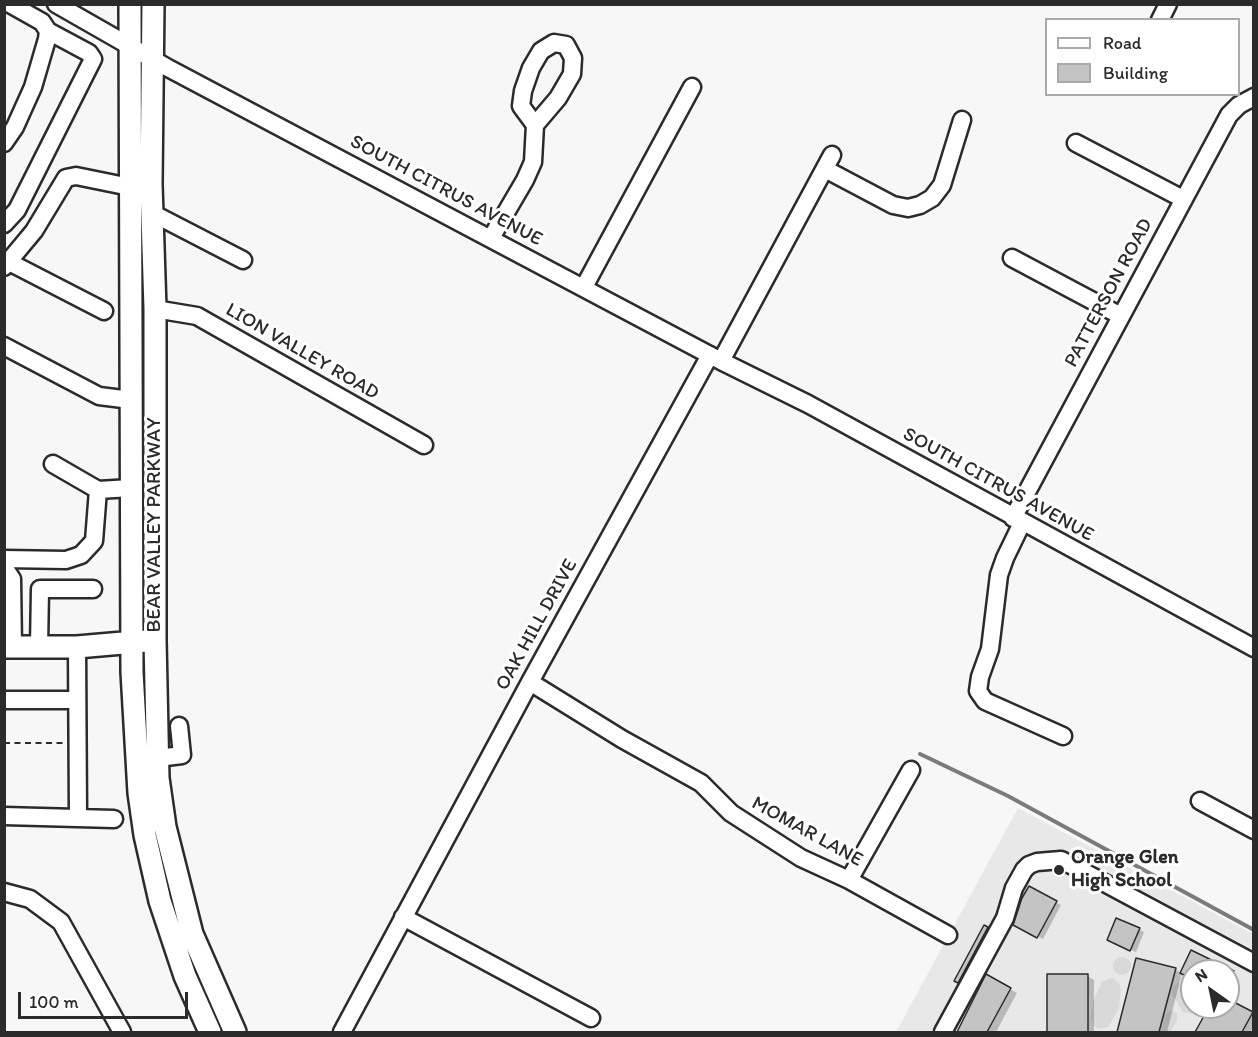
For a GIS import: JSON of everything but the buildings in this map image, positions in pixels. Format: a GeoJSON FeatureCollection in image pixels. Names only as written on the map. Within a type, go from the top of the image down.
{"type":"FeatureCollection","features":[{"type":"Feature","properties":{"kind":"main road","name":"BEAR VALLEY PARKWAY"},"geometry":{"type":"LineString","coordinates":[[130,4],[134,738],[127,818],[185,976],[210,1032]]}},
{"type":"Feature","properties":{"kind":"main road","name":"BEAR VALLEY PARKWAY"},"geometry":{"type":"LineString","coordinates":[[153,4],[152,213],[155,309],[155,640],[158,778],[165,827],[192,934],[235,1032]]}},
{"type":"Feature","properties":{"kind":"main road"},"geometry":{"type":"LineString","coordinates":[[9,648],[155,640]]}},
{"type":"Feature","properties":{"kind":"street"},"geometry":{"type":"LineString","coordinates":[[4,224],[17,210],[93,59],[89,53],[48,31],[42,22],[10,4]]}},
{"type":"Feature","properties":{"kind":"street","name":"SOUTH CITRUS AVENUE"},"geometry":{"type":"LineString","coordinates":[[56,4],[152,59],[715,358],[808,404],[1254,648]]}},
{"type":"Feature","properties":{"kind":"street"},"geometry":{"type":"LineString","coordinates":[[1161,18],[1168,4]]}},
{"type":"Feature","properties":{"kind":"street"},"geometry":{"type":"LineString","coordinates":[[4,143],[15,127],[33,87],[48,31]]}},
{"type":"Feature","properties":{"kind":"street"},"geometry":{"type":"LineString","coordinates":[[584,287],[692,87]]}},
{"type":"Feature","properties":{"kind":"street","name":"PATTERSON ROAD"},"geometry":{"type":"LineString","coordinates":[[1063,736],[985,701],[978,691],[980,676],[990,649],[999,575],[1018,520],[1183,199],[1229,115],[1239,105],[1254,97]]}},
{"type":"Feature","properties":{"kind":"street"},"geometry":{"type":"LineString","coordinates":[[715,358],[829,162],[893,205],[908,208],[920,205],[932,198],[942,185],[962,120]]}},
{"type":"Feature","properties":{"kind":"street"},"geometry":{"type":"LineString","coordinates":[[491,238],[533,162],[535,125]]}},
{"type":"Feature","properties":{"kind":"street"},"geometry":{"type":"LineString","coordinates":[[1076,143],[1183,199]]}},
{"type":"Feature","properties":{"kind":"street"},"geometry":{"type":"LineString","coordinates":[[104,311],[6,264],[34,231],[66,178],[76,176],[130,187]]}},
{"type":"Feature","properties":{"kind":"street"},"geometry":{"type":"LineString","coordinates":[[152,213],[243,260]]}},
{"type":"Feature","properties":{"kind":"street"},"geometry":{"type":"LineString","coordinates":[[1012,258],[1121,316]]}},
{"type":"Feature","properties":{"kind":"street","name":"LION VALLEY ROAD"},"geometry":{"type":"LineString","coordinates":[[155,309],[197,316],[424,445]]}},
{"type":"Feature","properties":{"kind":"street"},"geometry":{"type":"LineString","coordinates":[[4,346],[99,396],[131,400]]}},
{"type":"Feature","properties":{"kind":"street","name":"OAK HILL DRIVE"},"geometry":{"type":"LineString","coordinates":[[342,1032],[530,682],[715,358]]}},
{"type":"Feature","properties":{"kind":"street"},"geometry":{"type":"LineString","coordinates":[[52,464],[98,490],[131,488]]}},
{"type":"Feature","properties":{"kind":"street"},"geometry":{"type":"LineString","coordinates":[[4,559],[66,560],[81,555],[94,541],[98,490]]}},
{"type":"Feature","properties":{"kind":"street"},"geometry":{"type":"LineString","coordinates":[[4,567],[12,579],[9,648]]}},
{"type":"Feature","properties":{"kind":"street"},"geometry":{"type":"LineString","coordinates":[[39,647],[40,589],[93,589]]}},
{"type":"Feature","properties":{"kind":"street"},"geometry":{"type":"LineString","coordinates":[[77,646],[78,817]]}},
{"type":"Feature","properties":{"kind":"street","name":"MOMAR LANE"},"geometry":{"type":"LineString","coordinates":[[530,682],[622,739],[701,783],[730,813],[801,858],[849,880],[948,935]]}},
{"type":"Feature","properties":{"kind":"street"},"geometry":{"type":"LineString","coordinates":[[4,700],[77,700]]}},
{"type":"Feature","properties":{"kind":"street"},"geometry":{"type":"LineString","coordinates":[[158,758],[182,754],[179,726]]}},
{"type":"Feature","properties":{"kind":"street"},"geometry":{"type":"LineString","coordinates":[[849,880],[911,770]]}},
{"type":"Feature","properties":{"kind":"street"},"geometry":{"type":"LineString","coordinates":[[1200,801],[1254,830]]}},
{"type":"Feature","properties":{"kind":"street"},"geometry":{"type":"LineString","coordinates":[[4,816],[127,818]]}},
{"type":"Feature","properties":{"kind":"street"},"geometry":{"type":"LineString","coordinates":[[943,1032],[1005,918],[1014,888],[1024,870],[1037,862],[1061,860],[1254,963]]}},
{"type":"Feature","properties":{"kind":"street"},"geometry":{"type":"LineString","coordinates":[[4,892],[30,899],[61,922],[122,1032]]}},
{"type":"Feature","properties":{"kind":"street"},"geometry":{"type":"LineString","coordinates":[[403,917],[591,1018]]}},
{"type":"Feature","properties":{"kind":"path"},"geometry":{"type":"LineString","coordinates":[[4,743],[76,744]]}},
{"type":"Feature","properties":{"kind":"shaded area","name":"Orange Glen High School"},"geometry":{"type":"Polygon","coordinates":[[[1018,808],[1253,934],[1253,1032],[896,1032],[1018,808]]]}},
{"type":"Feature","properties":{"kind":"shaded area"},"geometry":{"type":"Polygon","coordinates":[[[1122,957],[1128,960],[1131,966],[1128,972],[1122,975],[1116,972],[1113,966],[1116,960],[1122,957]]]}},
{"type":"Feature","properties":{"kind":"shaded area"},"geometry":{"type":"Polygon","coordinates":[[[1113,978],[1119,983],[1121,989],[1119,1008],[1108,1027],[1098,1029],[1091,1018],[1093,1001],[1102,982],[1113,978]]]}},
{"type":"Feature","properties":{"kind":"shaded area"},"geometry":{"type":"Polygon","coordinates":[[[1177,983],[1180,984],[1180,1007],[1172,994],[1172,988],[1177,983]]]}},
{"type":"Feature","properties":{"kind":"shaded area"},"geometry":{"type":"Polygon","coordinates":[[[1171,1010],[1177,1013],[1177,1021],[1170,1032],[1161,1032],[1165,1015],[1171,1010]]]}},
{"type":"Feature","properties":{"kind":"waterway"},"geometry":{"type":"LineString","coordinates":[[920,754],[1008,796],[1254,930]]}},
{"type":"Feature","properties":{"kind":"place","name":"Orange Glen High School"},"geometry":{"type":"Point","coordinates":[1059,870]}}]}
